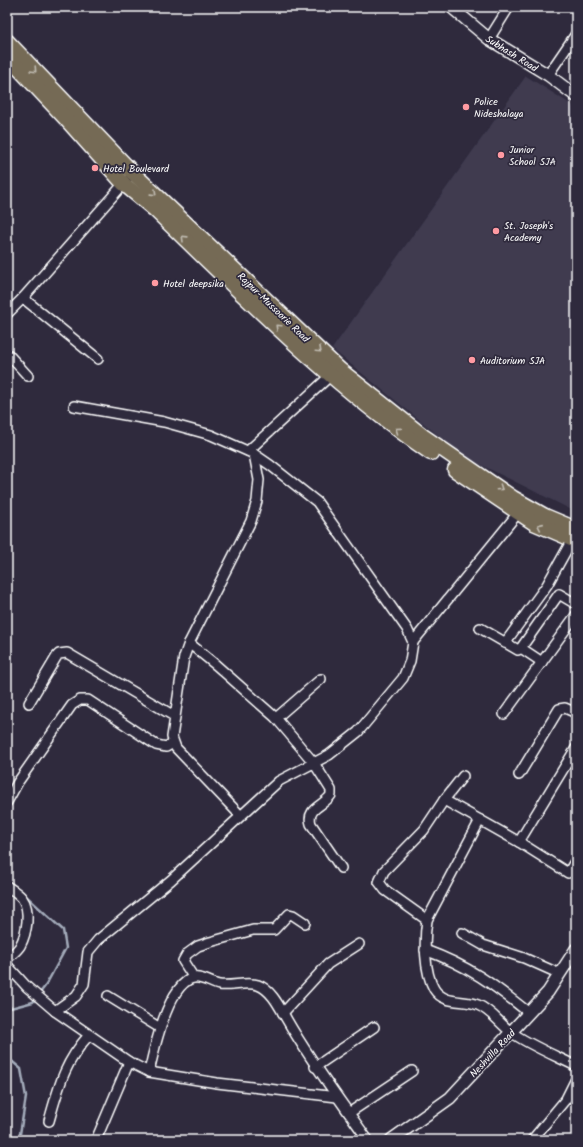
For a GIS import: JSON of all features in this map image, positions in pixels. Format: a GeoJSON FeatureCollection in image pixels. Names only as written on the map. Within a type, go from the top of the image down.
{"type":"FeatureCollection","features":[{"type":"Feature","properties":{"kind":"main road","name":"Rajpur-Mussoorie Road"},"geometry":{"type":"LineString","coordinates":[[7,41],[133,173],[340,370],[423,436],[513,498],[545,516],[575,537]]}},
{"type":"Feature","properties":{"kind":"main road","name":"Rajpur-Mussoorie Road"},"geometry":{"type":"LineString","coordinates":[[7,56],[124,184],[155,210],[330,376],[413,441],[518,513],[534,523],[575,537]]}},
{"type":"Feature","properties":{"kind":"street","name":"Subhash Road"},"geometry":{"type":"LineString","coordinates":[[451,7],[489,39],[548,75],[576,96]]}},
{"type":"Feature","properties":{"kind":"street"},"geometry":{"type":"LineString","coordinates":[[489,39],[509,7]]}},
{"type":"Feature","properties":{"kind":"street"},"geometry":{"type":"LineString","coordinates":[[548,75],[576,34]]}},
{"type":"Feature","properties":{"kind":"street"},"geometry":{"type":"LineString","coordinates":[[7,314],[23,298],[133,173]]}},
{"type":"Feature","properties":{"kind":"street"},"geometry":{"type":"LineString","coordinates":[[23,298],[98,359]]}},
{"type":"Feature","properties":{"kind":"street"},"geometry":{"type":"LineString","coordinates":[[7,353],[28,376]]}},
{"type":"Feature","properties":{"kind":"street"},"geometry":{"type":"LineString","coordinates":[[251,452],[330,376]]}},
{"type":"Feature","properties":{"kind":"street"},"geometry":{"type":"LineString","coordinates":[[74,406],[164,422],[211,435],[251,452],[287,477],[317,502],[407,629],[413,642]]}},
{"type":"Feature","properties":{"kind":"street"},"geometry":{"type":"LineString","coordinates":[[240,815],[173,743],[174,716],[184,657],[189,643],[251,521],[257,501],[258,485],[251,452]]}},
{"type":"Feature","properties":{"kind":"street"},"geometry":{"type":"LineString","coordinates":[[55,1011],[76,996],[84,984],[88,952],[92,946],[171,880],[279,780],[314,763],[343,745],[358,732],[403,678],[410,661],[413,642],[518,513]]}},
{"type":"Feature","properties":{"kind":"street"},"geometry":{"type":"LineString","coordinates":[[505,643],[547,585],[575,537]]}},
{"type":"Feature","properties":{"kind":"street"},"geometry":{"type":"LineString","coordinates":[[547,585],[558,594],[576,604]]}},
{"type":"Feature","properties":{"kind":"street"},"geometry":{"type":"LineString","coordinates":[[521,648],[558,594]]}},
{"type":"Feature","properties":{"kind":"street"},"geometry":{"type":"LineString","coordinates":[[504,714],[576,615]]}},
{"type":"Feature","properties":{"kind":"street"},"geometry":{"type":"LineString","coordinates":[[480,628],[514,649],[521,648],[542,662]]}},
{"type":"Feature","properties":{"kind":"street"},"geometry":{"type":"LineString","coordinates":[[189,643],[276,718],[314,763],[328,784],[331,795],[310,813],[309,818],[311,824],[341,868]]}},
{"type":"Feature","properties":{"kind":"street"},"geometry":{"type":"LineString","coordinates":[[29,703],[57,656],[59,654],[67,653],[174,716]]}},
{"type":"Feature","properties":{"kind":"street"},"geometry":{"type":"LineString","coordinates":[[276,718],[321,679]]}},
{"type":"Feature","properties":{"kind":"street"},"geometry":{"type":"LineString","coordinates":[[7,802],[18,782],[72,705],[80,700],[88,700],[156,745],[166,747],[173,743]]}},
{"type":"Feature","properties":{"kind":"street"},"geometry":{"type":"LineString","coordinates":[[518,775],[556,712],[562,707],[576,713]]}},
{"type":"Feature","properties":{"kind":"street"},"geometry":{"type":"LineString","coordinates":[[519,842],[576,748]]}},
{"type":"Feature","properties":{"kind":"street"},"geometry":{"type":"LineString","coordinates":[[427,920],[385,890],[379,882],[384,871],[424,830],[444,800],[463,776]]}},
{"type":"Feature","properties":{"kind":"street"},"geometry":{"type":"LineString","coordinates":[[444,800],[519,842],[572,875],[576,860]]}},
{"type":"Feature","properties":{"kind":"street"},"geometry":{"type":"LineString","coordinates":[[480,820],[427,920],[425,950],[430,978],[435,989],[443,998],[479,1005],[511,1032],[576,1066]]}},
{"type":"Feature","properties":{"kind":"street"},"geometry":{"type":"LineString","coordinates":[[7,886],[22,898],[26,905],[27,913],[25,933],[20,946],[7,959]]}},
{"type":"Feature","properties":{"kind":"street"},"geometry":{"type":"LineString","coordinates":[[194,978],[183,960],[187,954],[198,946],[252,930],[274,930],[289,914],[305,923]]}},
{"type":"Feature","properties":{"kind":"street"},"geometry":{"type":"LineString","coordinates":[[462,933],[483,945],[524,958],[560,974]]}},
{"type":"Feature","properties":{"kind":"street"},"geometry":{"type":"LineString","coordinates":[[283,1013],[328,964],[359,944]]}},
{"type":"Feature","properties":{"kind":"street","name":"Neshvilla Road"},"geometry":{"type":"LineString","coordinates":[[391,1140],[450,1098],[548,992],[576,949]]}},
{"type":"Feature","properties":{"kind":"street"},"geometry":{"type":"LineString","coordinates":[[425,950],[471,970],[494,985],[529,1013]]}},
{"type":"Feature","properties":{"kind":"street"},"geometry":{"type":"LineString","coordinates":[[7,965],[27,987],[55,1011],[129,1062],[149,1072],[217,1084],[337,1096]]}},
{"type":"Feature","properties":{"kind":"street"},"geometry":{"type":"LineString","coordinates":[[149,1072],[160,1028],[172,1001],[184,983],[194,978],[229,986],[258,984],[266,989],[283,1013],[315,1067],[368,1140]]}},
{"type":"Feature","properties":{"kind":"street"},"geometry":{"type":"LineString","coordinates":[[108,996],[160,1028]]}},
{"type":"Feature","properties":{"kind":"street"},"geometry":{"type":"LineString","coordinates":[[315,1067],[374,1028]]}},
{"type":"Feature","properties":{"kind":"street"},"geometry":{"type":"LineString","coordinates":[[49,1121],[68,1063],[75,1051],[89,1035]]}},
{"type":"Feature","properties":{"kind":"street"},"geometry":{"type":"LineString","coordinates":[[96,1140],[129,1062]]}},
{"type":"Feature","properties":{"kind":"street"},"geometry":{"type":"LineString","coordinates":[[349,1113],[412,1071]]}},
{"type":"Feature","properties":{"kind":"street"},"geometry":{"type":"LineString","coordinates":[[532,1140],[566,1099],[576,1079]]}},
{"type":"Feature","properties":{"kind":"shaded area","name":"St. Joseph's Academy"},"geometry":{"type":"Polygon","coordinates":[[[526,76],[572,105],[576,113],[576,512],[465,457],[332,349],[526,76]]]}},
{"type":"Feature","properties":{"kind":"waterway"},"geometry":{"type":"LineString","coordinates":[[7,1009],[33,1002],[46,985],[66,948],[63,930],[25,895]]}},
{"type":"Feature","properties":{"kind":"waterway"},"geometry":{"type":"LineString","coordinates":[[7,1057],[21,1069],[26,1097],[19,1140]]}},
{"type":"Feature","properties":{"kind":"waterway"},"geometry":{"type":"LineString","coordinates":[[251,1140],[308,1140]]}},
{"type":"Feature","properties":{"kind":"place","name":"Police Nideshalaya"},"geometry":{"type":"Point","coordinates":[466,107]}},
{"type":"Feature","properties":{"kind":"place","name":"Junior School SJA"},"geometry":{"type":"Point","coordinates":[501,155]}},
{"type":"Feature","properties":{"kind":"place","name":"Hotel Boulevard"},"geometry":{"type":"Point","coordinates":[95,168]}},
{"type":"Feature","properties":{"kind":"place","name":"St. Joseph's Academy"},"geometry":{"type":"Point","coordinates":[496,231]}},
{"type":"Feature","properties":{"kind":"place","name":"Hotel deepsika"},"geometry":{"type":"Point","coordinates":[155,283]}},
{"type":"Feature","properties":{"kind":"place","name":"Auditorium SJA"},"geometry":{"type":"Point","coordinates":[472,360]}}]}
